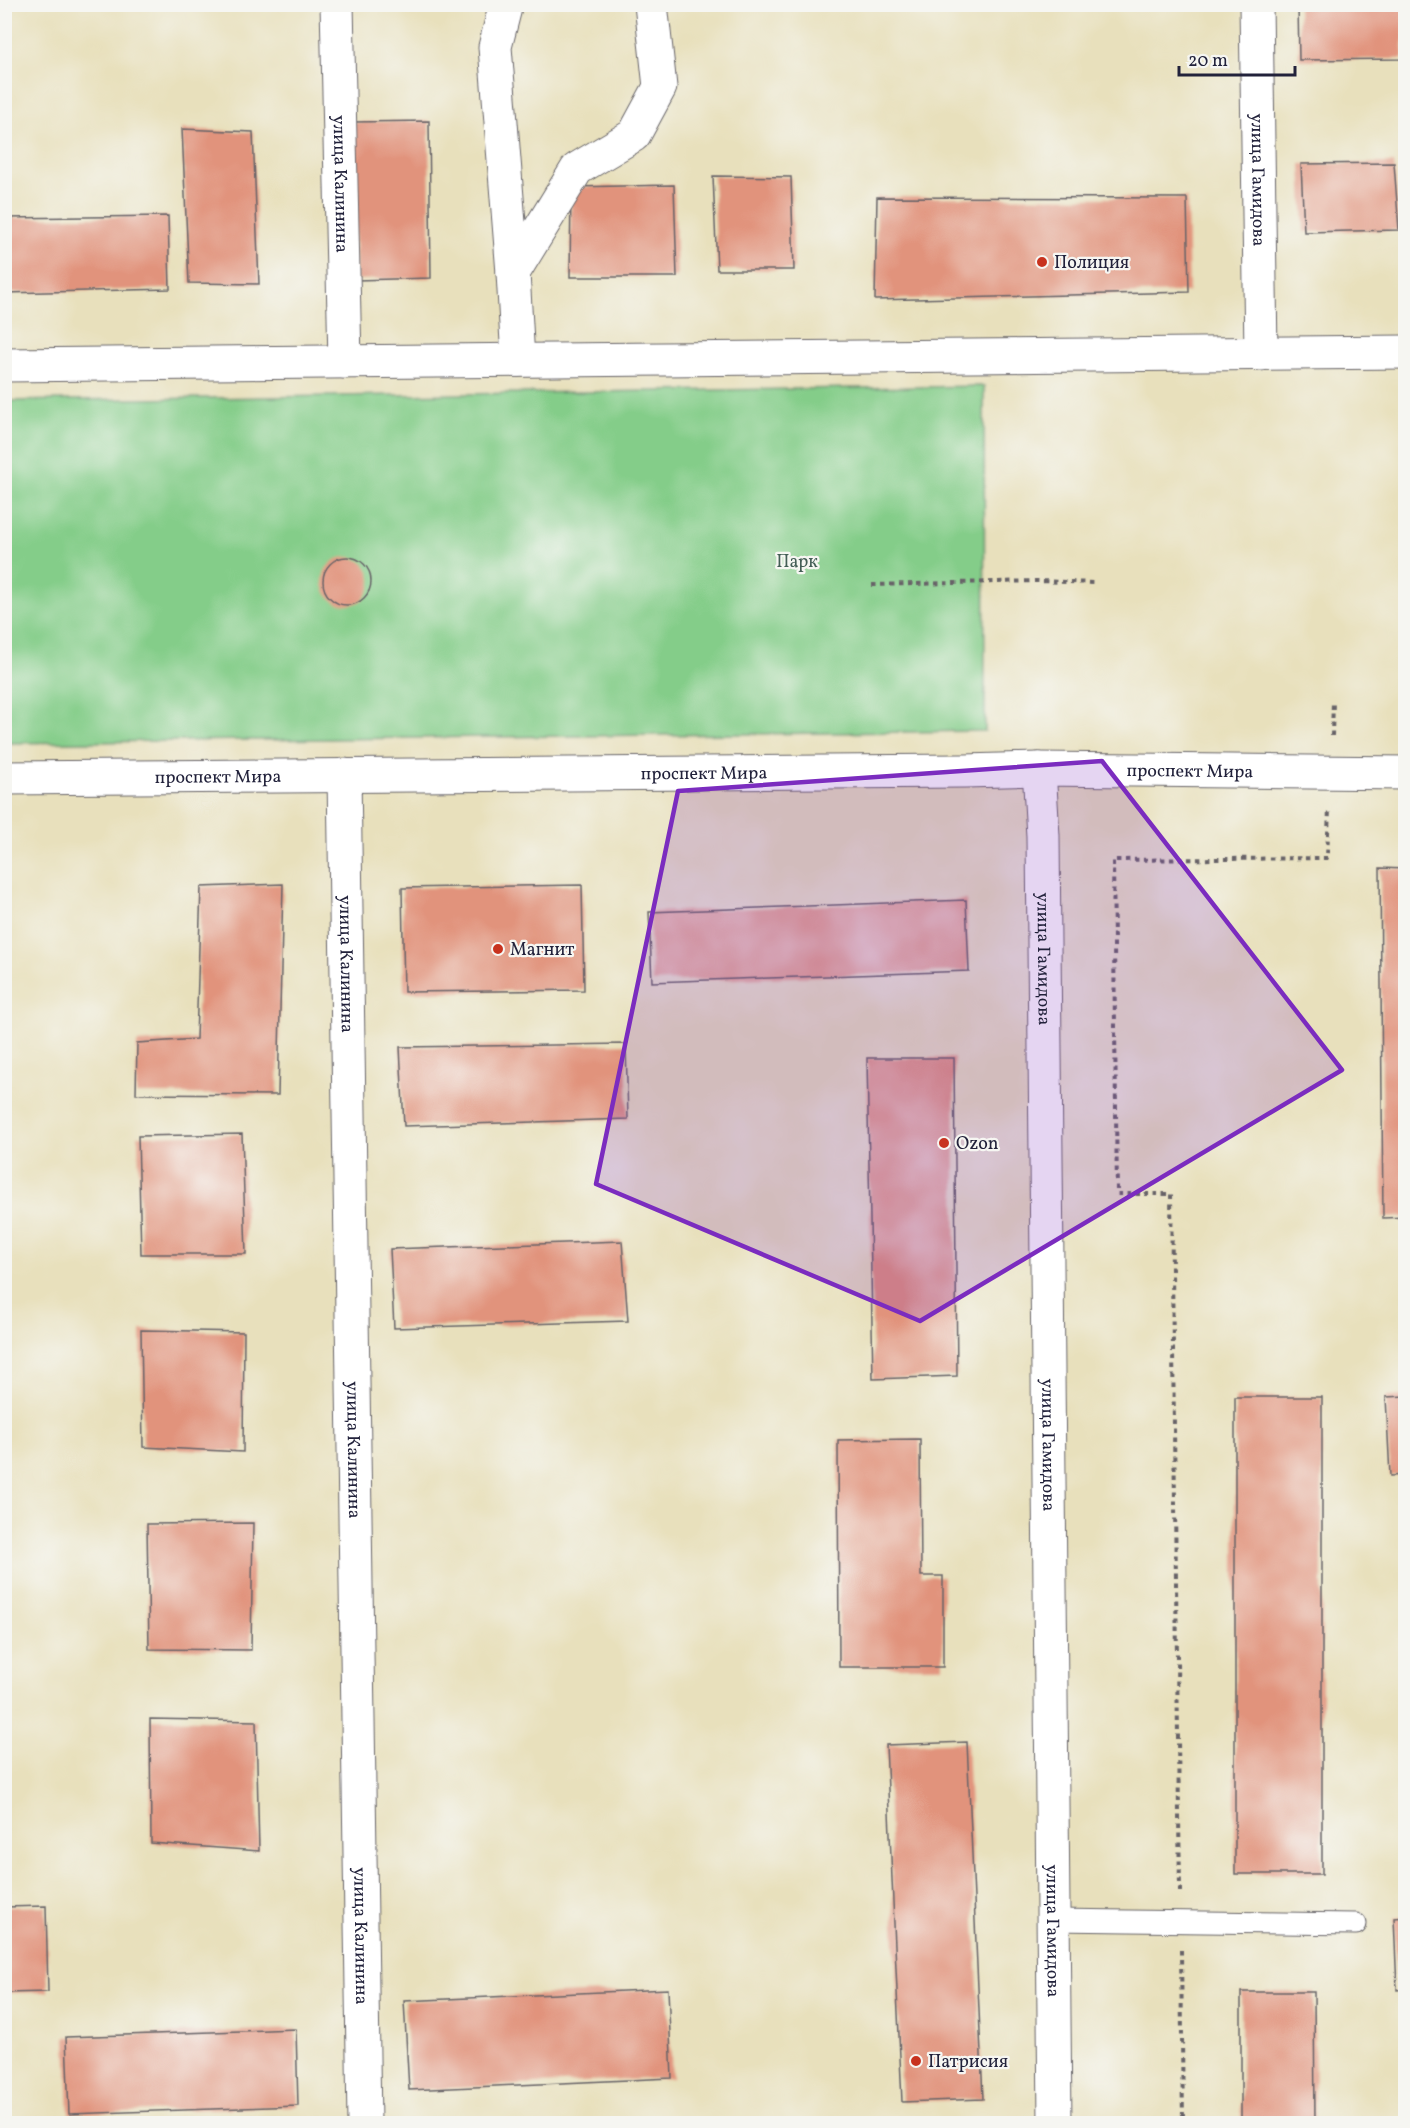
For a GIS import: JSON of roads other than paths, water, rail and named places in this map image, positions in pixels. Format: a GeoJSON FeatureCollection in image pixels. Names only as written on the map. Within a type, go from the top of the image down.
{"type":"FeatureCollection","features":[{"type":"Feature","properties":{"kind":"street","name":"улица Калинина"},"geometry":{"type":"LineString","coordinates":[[337,4],[345,362]]}},
{"type":"Feature","properties":{"kind":"street"},"geometry":{"type":"LineString","coordinates":[[506,4],[495,46],[518,360]]}},
{"type":"Feature","properties":{"kind":"street"},"geometry":{"type":"LineString","coordinates":[[513,273],[577,169],[634,135],[660,87],[651,4]]}},
{"type":"Feature","properties":{"kind":"street","name":"улица Гамидова"},"geometry":{"type":"LineString","coordinates":[[1256,4],[1261,354]]}},
{"type":"Feature","properties":{"kind":"street"},"geometry":{"type":"LineString","coordinates":[[4,365],[1406,352]]}},
{"type":"Feature","properties":{"kind":"street","name":"улица Гамидова"},"geometry":{"type":"LineString","coordinates":[[1039,769],[1044,872],[1055,2124]]}},
{"type":"Feature","properties":{"kind":"street","name":"проспект Мира"},"geometry":{"type":"LineString","coordinates":[[4,778],[929,772],[1039,769],[1406,773]]}},
{"type":"Feature","properties":{"kind":"street","name":"улица Калинина"},"geometry":{"type":"LineString","coordinates":[[344,775],[364,2124]]}},
{"type":"Feature","properties":{"kind":"lane"},"geometry":{"type":"LineString","coordinates":[[1054,1920],[1356,1924]]}},
{"type":"Feature","properties":{"kind":"place","name":"Полиция"},"geometry":{"type":"Point","coordinates":[1042,262]}},
{"type":"Feature","properties":{"kind":"place","name":"Магнит"},"geometry":{"type":"Point","coordinates":[498,949]}},
{"type":"Feature","properties":{"kind":"place","name":"Ozon"},"geometry":{"type":"Point","coordinates":[944,1143]}},
{"type":"Feature","properties":{"kind":"place","name":"Патрисия"},"geometry":{"type":"Point","coordinates":[916,2061]}},
{"type":"Feature","properties":{"kind":"park label","name":"Парк"},"geometry":{"type":"Point","coordinates":[797,561]}}]}
